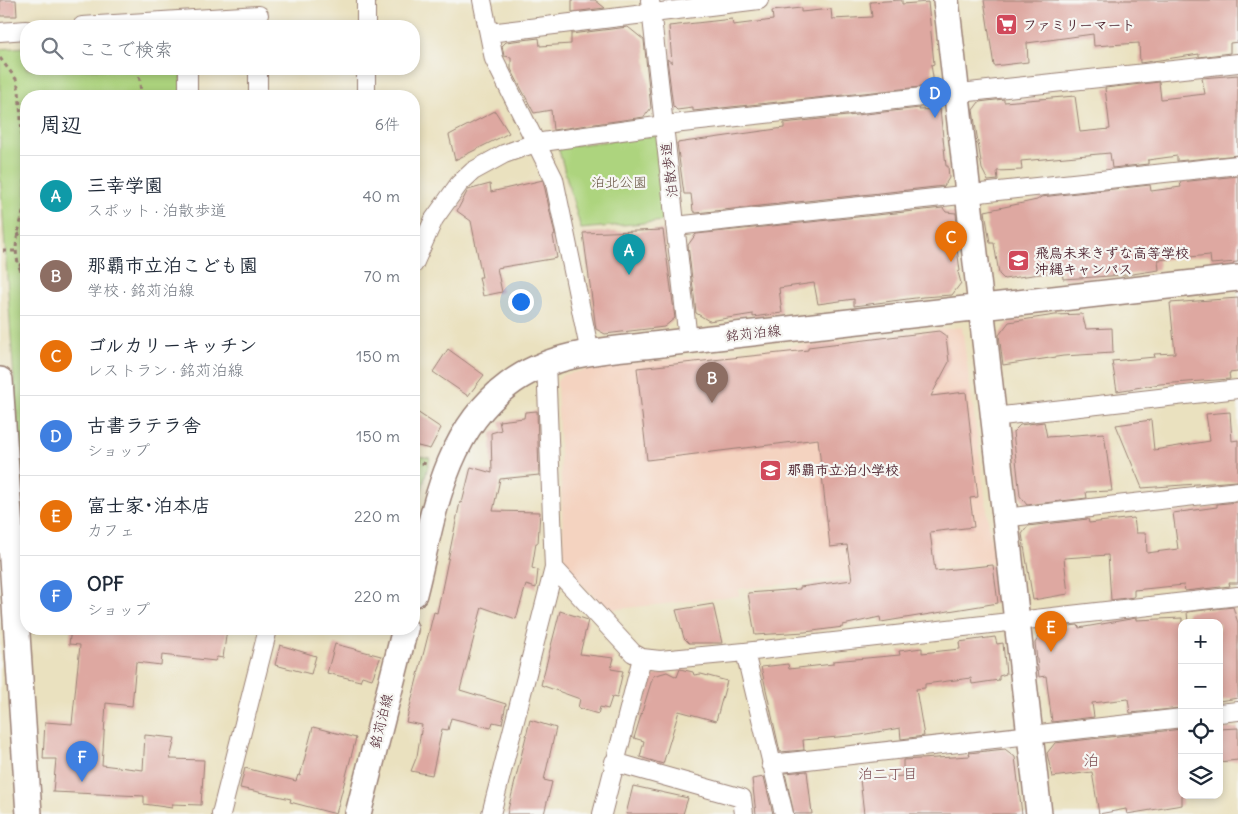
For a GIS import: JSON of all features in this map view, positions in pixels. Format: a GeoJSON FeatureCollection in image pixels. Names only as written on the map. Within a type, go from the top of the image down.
{"type":"FeatureCollection","features":[{"type":"Feature","properties":{"kind":"street"},"geometry":{"type":"LineString","coordinates":[[366,0],[366,20]]}},
{"type":"Feature","properties":{"kind":"street"},"geometry":{"type":"LineString","coordinates":[[482,0],[494,60],[554,179],[590,353]]}},
{"type":"Feature","properties":{"kind":"street"},"geometry":{"type":"LineString","coordinates":[[489,33],[650,6],[759,0]]}},
{"type":"Feature","properties":{"kind":"street"},"geometry":{"type":"LineString","coordinates":[[946,0],[955,94],[994,417],[1038,814]]}},
{"type":"Feature","properties":{"kind":"street","name":"泊散歩道"},"geometry":{"type":"LineString","coordinates":[[650,6],[688,340]]}},
{"type":"Feature","properties":{"kind":"street"},"geometry":{"type":"LineString","coordinates":[[212,20],[259,14]]}},
{"type":"Feature","properties":{"kind":"street"},"geometry":{"type":"LineString","coordinates":[[0,32],[20,30]]}},
{"type":"Feature","properties":{"kind":"street"},"geometry":{"type":"LineString","coordinates":[[420,250],[434,219],[458,184],[473,171],[504,154],[535,143],[664,126],[1238,63]]}},
{"type":"Feature","properties":{"kind":"street"},"geometry":{"type":"LineString","coordinates":[[188,75],[188,90]]}},
{"type":"Feature","properties":{"kind":"street"},"geometry":{"type":"LineString","coordinates":[[258,75],[258,90]]}},
{"type":"Feature","properties":{"kind":"street"},"geometry":{"type":"LineString","coordinates":[[366,75],[366,90]]}},
{"type":"Feature","properties":{"kind":"street"},"geometry":{"type":"LineString","coordinates":[[676,226],[1238,165]]}},
{"type":"Feature","properties":{"kind":"street","name":"銘苅泊線"},"geometry":{"type":"LineString","coordinates":[[420,570],[446,468],[461,436],[495,396],[520,376],[546,363],[590,353],[688,340],[1238,278]]}},
{"type":"Feature","properties":{"kind":"street"},"geometry":{"type":"LineString","coordinates":[[491,814],[554,568],[546,363]]}},
{"type":"Feature","properties":{"kind":"street"},"geometry":{"type":"LineString","coordinates":[[0,380],[2,442],[30,814]]}},
{"type":"Feature","properties":{"kind":"street"},"geometry":{"type":"LineString","coordinates":[[994,417],[1238,388]]}},
{"type":"Feature","properties":{"kind":"street"},"geometry":{"type":"LineString","coordinates":[[1004,518],[1238,491]]}},
{"type":"Feature","properties":{"kind":"street"},"geometry":{"type":"LineString","coordinates":[[554,568],[560,577],[633,653],[642,658],[660,660],[1238,596]]}},
{"type":"Feature","properties":{"kind":"street"},"geometry":{"type":"LineString","coordinates":[[221,814],[266,635]]}},
{"type":"Feature","properties":{"kind":"street","name":"銘苅泊線"},"geometry":{"type":"LineString","coordinates":[[358,814],[403,635]]}},
{"type":"Feature","properties":{"kind":"street"},"geometry":{"type":"LineString","coordinates":[[745,652],[784,814]]}},
{"type":"Feature","properties":{"kind":"street"},"geometry":{"type":"LineString","coordinates":[[602,814],[642,658]]}},
{"type":"Feature","properties":{"kind":"street"},"geometry":{"type":"LineString","coordinates":[[1223,713],[1238,711]]}},
{"type":"Feature","properties":{"kind":"street"},"geometry":{"type":"LineString","coordinates":[[771,764],[1178,718]]}},
{"type":"Feature","properties":{"kind":"street"},"geometry":{"type":"LineString","coordinates":[[614,762],[742,798],[744,814]]}},
{"type":"Feature","properties":{"kind":"path"},"geometry":{"type":"LineString","coordinates":[[0,58],[16,79],[20,113]]}},
{"type":"Feature","properties":{"kind":"path"},"geometry":{"type":"LineString","coordinates":[[139,75],[141,90]]}},
{"type":"Feature","properties":{"kind":"path"},"geometry":{"type":"LineString","coordinates":[[20,220],[15,250],[20,268]]}},
{"type":"Feature","properties":{"kind":"path"},"geometry":{"type":"LineString","coordinates":[[16,236],[20,233]]}},
{"type":"Feature","properties":{"kind":"path"},"geometry":{"type":"LineString","coordinates":[[3,251],[15,250]]}},
{"type":"Feature","properties":{"kind":"shaded area","name":"那覇市立泊小学校"},"geometry":{"type":"Polygon","coordinates":[[[962,327],[994,562],[739,589],[739,596],[608,610],[566,569],[557,382],[562,375],[605,366],[962,327]]]}},
{"type":"Feature","properties":{"kind":"green space"},"geometry":{"type":"Polygon","coordinates":[[[20,47],[20,75],[181,75],[182,90],[20,90],[20,468],[0,174],[0,49],[20,47]]]}},
{"type":"Feature","properties":{"kind":"green space","name":"泊北公園"},"geometry":{"type":"Polygon","coordinates":[[[660,135],[664,221],[581,229],[558,147],[660,135]]]}},
{"type":"Feature","properties":{"kind":"green space"},"geometry":{"type":"Polygon","coordinates":[[[420,456],[430,458],[420,497],[420,456]]]}},
{"type":"Feature","properties":{"kind":"building"},"geometry":{"type":"Polygon","coordinates":[[[0,0],[16,0],[17,16],[0,16],[0,0]]]}},
{"type":"Feature","properties":{"kind":"building"},"geometry":{"type":"Polygon","coordinates":[[[572,0],[595,0],[605,8],[572,12],[572,0]]]}},
{"type":"Feature","properties":{"kind":"building"},"geometry":{"type":"Polygon","coordinates":[[[902,0],[902,4],[928,2],[934,64],[931,65],[933,77],[930,86],[693,111],[693,108],[677,110],[673,106],[667,59],[672,63],[669,26],[732,19],[733,25],[773,20],[772,11],[801,8],[801,12],[831,9],[832,19],[872,17],[870,2],[902,0]]]}},
{"type":"Feature","properties":{"kind":"building"},"geometry":{"type":"Polygon","coordinates":[[[984,0],[1238,0],[1238,42],[1230,43],[1230,53],[1199,57],[1199,54],[1140,63],[1139,43],[1094,46],[1093,34],[1027,43],[1028,62],[994,66],[984,0]]]}},
{"type":"Feature","properties":{"kind":"building"},"geometry":{"type":"Polygon","coordinates":[[[628,27],[644,40],[651,108],[644,117],[553,130],[551,110],[534,113],[511,69],[511,57],[504,56],[502,46],[506,42],[539,38],[540,46],[571,44],[571,34],[628,27]]]}},
{"type":"Feature","properties":{"kind":"building"},"geometry":{"type":"Polygon","coordinates":[[[1238,75],[1238,155],[1177,161],[1177,156],[1148,160],[1148,164],[1112,168],[1110,153],[1021,161],[1022,170],[997,171],[998,180],[988,181],[982,169],[973,110],[979,102],[1004,99],[1004,102],[1075,96],[1080,132],[1110,129],[1105,88],[1159,82],[1161,99],[1205,94],[1202,78],[1238,75]]]}},
{"type":"Feature","properties":{"kind":"building"},"geometry":{"type":"Polygon","coordinates":[[[920,108],[919,110],[940,109],[949,178],[944,186],[696,213],[693,211],[691,194],[684,194],[677,143],[784,128],[784,123],[920,108]]]}},
{"type":"Feature","properties":{"kind":"building"},"geometry":{"type":"Polygon","coordinates":[[[495,111],[509,133],[455,160],[449,135],[495,111]]]}},
{"type":"Feature","properties":{"kind":"building"},"geometry":{"type":"Polygon","coordinates":[[[1238,176],[1238,262],[1211,264],[1210,255],[1158,260],[1159,270],[1126,275],[1063,279],[1062,271],[1004,279],[999,274],[994,243],[990,243],[985,211],[1037,200],[1041,197],[1150,185],[1151,191],[1181,187],[1180,182],[1238,176]]]}},
{"type":"Feature","properties":{"kind":"building"},"geometry":{"type":"Polygon","coordinates":[[[543,180],[555,235],[553,236],[557,258],[497,268],[502,292],[483,296],[479,277],[482,277],[471,221],[457,211],[468,190],[490,184],[491,192],[543,180]]]}},
{"type":"Feature","properties":{"kind":"building"},"geometry":{"type":"Polygon","coordinates":[[[943,208],[946,212],[956,213],[957,226],[954,226],[960,271],[958,272],[961,283],[952,295],[854,306],[854,299],[818,304],[814,283],[779,288],[782,313],[753,317],[753,314],[709,321],[696,313],[688,245],[696,234],[943,208]]]}},
{"type":"Feature","properties":{"kind":"building"},"geometry":{"type":"Polygon","coordinates":[[[663,230],[675,318],[664,327],[605,334],[596,329],[583,233],[663,230]]]}},
{"type":"Feature","properties":{"kind":"building"},"geometry":{"type":"Polygon","coordinates":[[[1238,298],[1238,372],[1229,373],[1230,379],[1160,384],[1117,391],[1112,361],[1155,357],[1154,354],[1175,353],[1170,303],[1238,298]]]}},
{"type":"Feature","properties":{"kind":"building"},"geometry":{"type":"Polygon","coordinates":[[[1082,314],[1086,329],[1112,328],[1113,353],[1063,356],[1003,365],[999,335],[1009,322],[1055,315],[1082,314]]]}},
{"type":"Feature","properties":{"kind":"building"},"geometry":{"type":"Polygon","coordinates":[[[939,331],[946,336],[949,362],[931,396],[966,392],[978,497],[970,498],[974,527],[930,532],[935,571],[993,565],[998,603],[881,622],[880,617],[843,625],[843,627],[805,632],[755,635],[748,593],[800,589],[800,587],[852,580],[847,545],[830,547],[818,439],[647,460],[637,368],[808,350],[808,347],[939,331]]]}},
{"type":"Feature","properties":{"kind":"building"},"geometry":{"type":"Polygon","coordinates":[[[448,349],[484,375],[468,396],[433,372],[448,349]]]}},
{"type":"Feature","properties":{"kind":"building"},"geometry":{"type":"Polygon","coordinates":[[[537,411],[539,475],[500,479],[493,511],[540,512],[538,543],[536,543],[532,568],[538,570],[536,588],[526,585],[516,619],[482,607],[460,690],[506,704],[502,724],[493,722],[491,728],[451,718],[448,730],[442,729],[432,775],[411,771],[417,756],[422,725],[406,722],[434,612],[437,613],[460,502],[462,503],[471,467],[492,473],[491,433],[501,430],[499,421],[524,418],[525,412],[537,411]]]}},
{"type":"Feature","properties":{"kind":"building"},"geometry":{"type":"Polygon","coordinates":[[[1230,412],[1232,441],[1238,440],[1238,481],[1142,488],[1116,425],[1151,420],[1154,450],[1210,441],[1206,414],[1230,412]]]}},
{"type":"Feature","properties":{"kind":"building"},"geometry":{"type":"Polygon","coordinates":[[[420,414],[441,428],[430,449],[420,446],[420,414]]]}},
{"type":"Feature","properties":{"kind":"building"},"geometry":{"type":"Polygon","coordinates":[[[1044,422],[1047,437],[1104,433],[1112,491],[1086,492],[1087,498],[1027,505],[1020,496],[1013,432],[1020,425],[1044,422]]]}},
{"type":"Feature","properties":{"kind":"building"},"geometry":{"type":"Polygon","coordinates":[[[1238,502],[1238,583],[1229,583],[1230,586],[1185,591],[1184,585],[1134,590],[1134,597],[1111,600],[1108,555],[1064,558],[1068,594],[1033,600],[1022,534],[1028,526],[1088,519],[1089,523],[1134,518],[1136,533],[1146,533],[1147,553],[1178,549],[1173,513],[1217,507],[1217,504],[1238,502]]]}},
{"type":"Feature","properties":{"kind":"building"},"geometry":{"type":"Polygon","coordinates":[[[713,604],[722,643],[689,643],[684,638],[676,610],[713,604]]]}},
{"type":"Feature","properties":{"kind":"building"},"geometry":{"type":"Polygon","coordinates":[[[1233,607],[1238,623],[1238,698],[1223,700],[1223,619],[1188,619],[1187,612],[1233,607]]]}},
{"type":"Feature","properties":{"kind":"building"},"geometry":{"type":"Polygon","coordinates":[[[560,611],[588,620],[580,654],[614,658],[611,669],[623,671],[617,698],[612,697],[608,709],[600,707],[598,714],[578,708],[580,699],[541,685],[560,611]]]}},
{"type":"Feature","properties":{"kind":"building"},"geometry":{"type":"Polygon","coordinates":[[[1136,618],[1136,620],[1182,618],[1178,619],[1178,708],[1130,713],[1128,699],[1092,703],[1094,717],[1052,722],[1046,676],[1039,677],[1035,643],[1044,629],[1078,625],[1079,628],[1136,618]]]}},
{"type":"Feature","properties":{"kind":"building"},"geometry":{"type":"Polygon","coordinates":[[[70,635],[226,635],[223,658],[217,657],[215,661],[162,655],[161,665],[136,662],[132,706],[106,703],[102,765],[143,770],[145,735],[175,738],[170,759],[204,760],[201,805],[172,804],[172,808],[144,804],[144,796],[53,792],[56,759],[43,759],[45,722],[72,724],[80,645],[69,644],[70,635]]]}},
{"type":"Feature","properties":{"kind":"building"},"geometry":{"type":"Polygon","coordinates":[[[995,637],[997,644],[1003,643],[1006,674],[999,676],[999,680],[972,684],[971,678],[925,684],[925,688],[916,689],[924,736],[901,739],[900,728],[861,735],[803,740],[804,750],[780,752],[761,667],[788,664],[789,669],[833,664],[833,661],[900,655],[899,651],[922,648],[922,653],[960,649],[959,642],[995,637]]]}},
{"type":"Feature","properties":{"kind":"building"},"geometry":{"type":"Polygon","coordinates":[[[335,644],[381,656],[372,679],[362,676],[360,681],[327,673],[335,644]]]}},
{"type":"Feature","properties":{"kind":"building"},"geometry":{"type":"Polygon","coordinates":[[[280,645],[316,656],[311,674],[275,665],[280,645]]]}},
{"type":"Feature","properties":{"kind":"building"},"geometry":{"type":"Polygon","coordinates":[[[680,669],[693,672],[694,675],[701,674],[727,681],[716,721],[679,711],[663,764],[640,757],[644,741],[634,738],[653,676],[667,672],[677,677],[680,669]]]}},
{"type":"Feature","properties":{"kind":"building"},"geometry":{"type":"Polygon","coordinates":[[[530,720],[556,728],[544,780],[552,782],[544,814],[507,814],[530,720]]]}},
{"type":"Feature","properties":{"kind":"building"},"geometry":{"type":"Polygon","coordinates":[[[313,727],[356,738],[336,814],[290,802],[291,799],[240,788],[245,768],[296,781],[298,775],[300,776],[313,727]]]}},
{"type":"Feature","properties":{"kind":"building"},"geometry":{"type":"Polygon","coordinates":[[[1238,728],[1238,760],[1223,762],[1223,729],[1238,728]]]}},
{"type":"Feature","properties":{"kind":"building"},"geometry":{"type":"Polygon","coordinates":[[[1178,729],[1178,799],[1182,799],[1182,805],[1127,814],[1126,809],[1099,814],[1092,772],[1052,777],[1047,753],[1055,743],[1178,729]]]}},
{"type":"Feature","properties":{"kind":"building"},"geometry":{"type":"Polygon","coordinates":[[[1005,749],[1015,757],[1022,814],[864,814],[860,779],[903,776],[903,760],[970,756],[969,753],[1005,749]]]}},
{"type":"Feature","properties":{"kind":"building"},"geometry":{"type":"Polygon","coordinates":[[[807,771],[812,814],[794,814],[785,773],[807,771]]]}},
{"type":"Feature","properties":{"kind":"building"},"geometry":{"type":"Polygon","coordinates":[[[764,777],[773,814],[756,814],[752,779],[764,777]]]}},
{"type":"Feature","properties":{"kind":"building"},"geometry":{"type":"Polygon","coordinates":[[[633,786],[688,798],[683,814],[626,814],[633,786]]]}},
{"type":"Feature","properties":{"kind":"place","name":"ファミリーマート"},"geometry":{"type":"Point","coordinates":[1007,25]}},
{"type":"Feature","properties":{"kind":"place","name":"古書ラテラ舎"},"geometry":{"type":"Point","coordinates":[935,118]}},
{"type":"Feature","properties":{"kind":"place","name":"飛鳥未来きずな高等学校 沖縄キャンパス"},"geometry":{"type":"Point","coordinates":[1019,261]}},
{"type":"Feature","properties":{"kind":"place","name":"ゴルカリーキッチン"},"geometry":{"type":"Point","coordinates":[951,262]}},
{"type":"Feature","properties":{"kind":"place","name":"三幸学園"},"geometry":{"type":"Point","coordinates":[629,275]}},
{"type":"Feature","properties":{"kind":"place","name":"那覇市立泊こども園"},"geometry":{"type":"Point","coordinates":[712,403]}},
{"type":"Feature","properties":{"kind":"place","name":"那覇市立泊小学校"},"geometry":{"type":"Point","coordinates":[771,470]}},
{"type":"Feature","properties":{"kind":"place","name":"富士家･泊本店"},"geometry":{"type":"Point","coordinates":[1051,652]}},
{"type":"Feature","properties":{"kind":"place","name":"OPF"},"geometry":{"type":"Point","coordinates":[82,782]}},
{"type":"Feature","properties":{"kind":"district","name":"泊"},"geometry":{"type":"Point","coordinates":[1091,760]}},
{"type":"Feature","properties":{"kind":"district","name":"泊二丁目"},"geometry":{"type":"Point","coordinates":[888,773]}}]}
